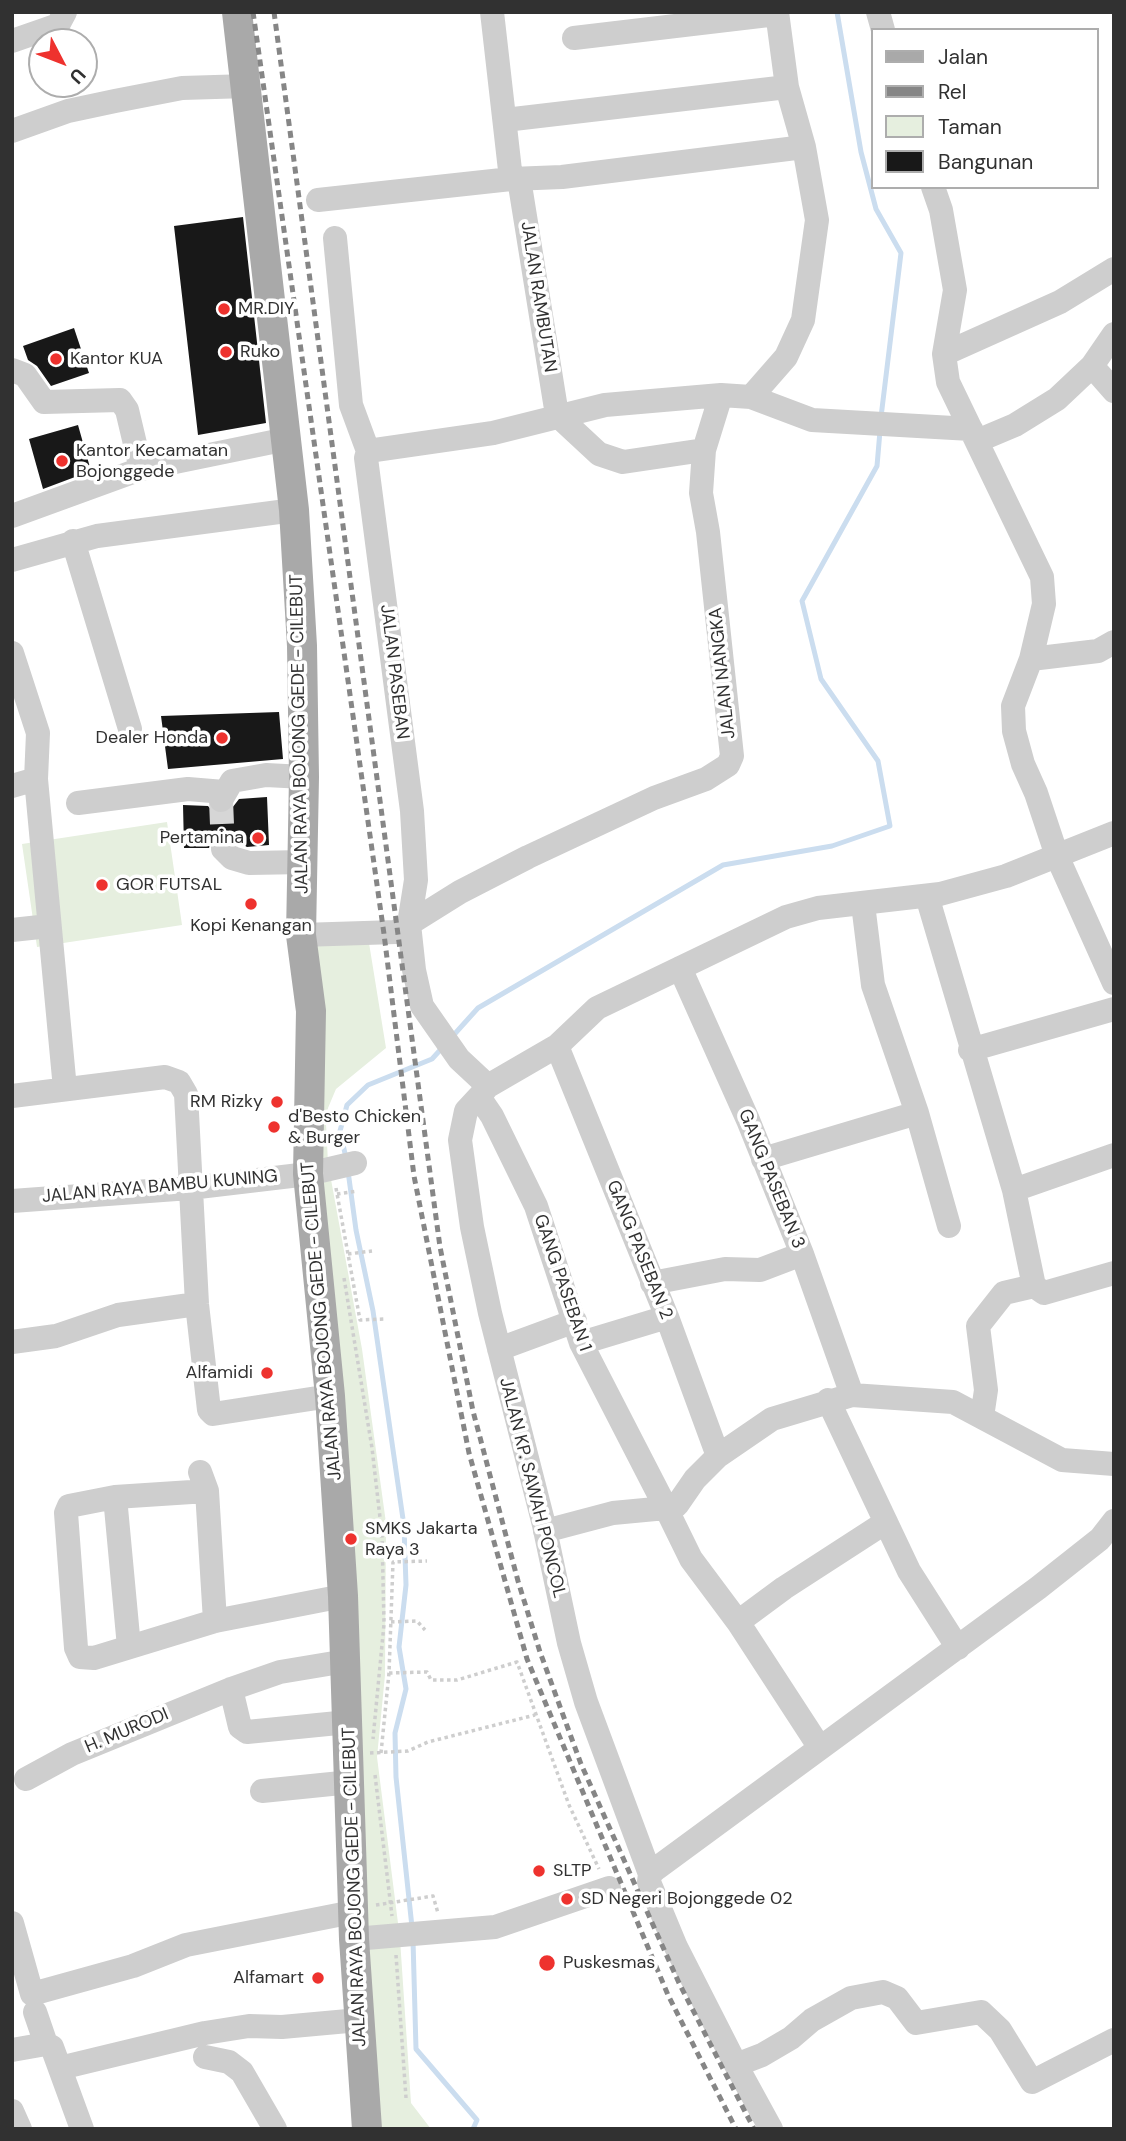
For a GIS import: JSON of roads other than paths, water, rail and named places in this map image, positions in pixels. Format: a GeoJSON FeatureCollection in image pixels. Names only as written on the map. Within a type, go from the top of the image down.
{"type":"FeatureCollection","features":[{"type":"Feature","properties":{"kind":"main road","name":"JALAN RAYA BOJONG GEDE - CILEBUT"},"geometry":{"type":"LineString","coordinates":[[237,12],[248,86],[294,510],[302,646],[305,862],[301,935],[333,1168],[330,1396],[343,1596],[351,1782],[359,2020],[359,2124]]}},
{"type":"Feature","properties":{"kind":"street"},"geometry":{"type":"LineString","coordinates":[[12,41],[58,25],[65,12]]}},
{"type":"Feature","properties":{"kind":"street","name":"JALAN RAMBUTAN"},"geometry":{"type":"LineString","coordinates":[[492,12],[505,120],[557,415]]}},
{"type":"Feature","properties":{"kind":"street"},"geometry":{"type":"LineString","coordinates":[[574,38],[777,13],[787,87],[804,147],[817,220],[803,320],[786,357],[751,397]]}},
{"type":"Feature","properties":{"kind":"street"},"geometry":{"type":"LineString","coordinates":[[12,131],[68,111],[128,98],[182,88],[248,86]]}},
{"type":"Feature","properties":{"kind":"street"},"geometry":{"type":"LineString","coordinates":[[505,120],[787,87]]}},
{"type":"Feature","properties":{"kind":"street"},"geometry":{"type":"LineString","coordinates":[[318,200],[515,179],[562,177],[804,147]]}},
{"type":"Feature","properties":{"kind":"street"},"geometry":{"type":"LineString","coordinates":[[934,189],[941,210],[955,290],[944,354],[948,382],[1042,577],[1044,604],[1031,659],[1013,706],[1014,731],[1023,764],[1037,793],[1057,856],[1114,983]]}},
{"type":"Feature","properties":{"kind":"street","name":"JALAN PASEBAN"},"geometry":{"type":"LineString","coordinates":[[335,238],[351,405],[369,451],[366,458],[412,811],[416,880],[409,923],[414,970],[422,1006],[483,1092]]}},
{"type":"Feature","properties":{"kind":"street"},"geometry":{"type":"LineString","coordinates":[[944,354],[1060,302],[1114,269]]}},
{"type":"Feature","properties":{"kind":"street"},"geometry":{"type":"LineString","coordinates":[[369,451],[493,433],[605,405],[721,395],[751,397],[812,420],[894,425],[974,435],[1015,425],[1057,399],[1092,366],[1114,334]]}},
{"type":"Feature","properties":{"kind":"street"},"geometry":{"type":"LineString","coordinates":[[1092,366],[1114,391]]}},
{"type":"Feature","properties":{"kind":"street"},"geometry":{"type":"LineString","coordinates":[[12,370],[25,375],[44,402],[120,400],[127,410],[141,469]]}},
{"type":"Feature","properties":{"kind":"street","name":"JALAN NANGKA"},"geometry":{"type":"LineString","coordinates":[[409,923],[528,857],[653,799],[706,779],[728,765],[732,756],[708,532],[701,493],[704,450],[721,395]]}},
{"type":"Feature","properties":{"kind":"street"},"geometry":{"type":"LineString","coordinates":[[557,415],[599,454],[624,462],[704,450]]}},
{"type":"Feature","properties":{"kind":"street"},"geometry":{"type":"LineString","coordinates":[[12,516],[141,469],[287,439]]}},
{"type":"Feature","properties":{"kind":"street"},"geometry":{"type":"LineString","coordinates":[[12,560],[73,541],[294,510]]}},
{"type":"Feature","properties":{"kind":"street"},"geometry":{"type":"LineString","coordinates":[[73,541],[130,729]]}},
{"type":"Feature","properties":{"kind":"street"},"geometry":{"type":"LineString","coordinates":[[1031,659],[1098,651],[1114,642]]}},
{"type":"Feature","properties":{"kind":"street"},"geometry":{"type":"LineString","coordinates":[[12,653],[38,733],[24,782],[49,926],[65,1089]]}},
{"type":"Feature","properties":{"kind":"street"},"geometry":{"type":"LineString","coordinates":[[78,803],[188,789],[222,796],[232,781],[304,777]]}},
{"type":"Feature","properties":{"kind":"street"},"geometry":{"type":"LineString","coordinates":[[483,1092],[557,1046],[597,1008],[786,917],[818,908],[927,896],[1006,876],[1114,833]]}},
{"type":"Feature","properties":{"kind":"street"},"geometry":{"type":"LineString","coordinates":[[223,849],[232,858],[249,863],[305,862]]}},
{"type":"Feature","properties":{"kind":"street"},"geometry":{"type":"LineString","coordinates":[[927,896],[970,1051],[1014,1190],[1034,1286],[1044,1293],[1114,1273]]}},
{"type":"Feature","properties":{"kind":"street"},"geometry":{"type":"LineString","coordinates":[[863,904],[873,985],[917,1113],[949,1226]]}},
{"type":"Feature","properties":{"kind":"street"},"geometry":{"type":"LineString","coordinates":[[301,935],[384,934],[409,923]]}},
{"type":"Feature","properties":{"kind":"street"},"geometry":{"type":"LineString","coordinates":[[12,930],[49,926]]}},
{"type":"Feature","properties":{"kind":"street","name":"GANG PASEBAN 3"},"geometry":{"type":"LineString","coordinates":[[680,968],[802,1254],[840,1397],[886,1521],[909,1571],[958,1648]]}},
{"type":"Feature","properties":{"kind":"street"},"geometry":{"type":"LineString","coordinates":[[970,1051],[1114,1010]]}},
{"type":"Feature","properties":{"kind":"street","name":"GANG PASEBAN 2"},"geometry":{"type":"LineString","coordinates":[[557,1046],[667,1317],[718,1456]]}},
{"type":"Feature","properties":{"kind":"street"},"geometry":{"type":"LineString","coordinates":[[12,1096],[165,1077],[179,1082],[186,1094],[197,1304],[209,1410],[213,1414],[330,1396]]}},
{"type":"Feature","properties":{"kind":"street","name":"GANG PASEBAN 1"},"geometry":{"type":"LineString","coordinates":[[483,1092],[536,1206],[578,1332],[691,1559],[738,1622],[743,1634],[820,1748]]}},
{"type":"Feature","properties":{"kind":"street","name":"JALAN KP. SAWAH PONCOL"},"geometry":{"type":"LineString","coordinates":[[483,1092],[466,1111],[460,1140],[472,1227],[569,1643],[586,1702],[650,1874],[649,1882],[676,1947],[771,2129]]}},
{"type":"Feature","properties":{"kind":"street"},"geometry":{"type":"LineString","coordinates":[[763,1159],[917,1113]]}},
{"type":"Feature","properties":{"kind":"street"},"geometry":{"type":"LineString","coordinates":[[1014,1190],[1114,1155]]}},
{"type":"Feature","properties":{"kind":"street","name":"JALAN RAYA BAMBU KUNING"},"geometry":{"type":"LineString","coordinates":[[12,1200],[190,1188],[333,1168]]}},
{"type":"Feature","properties":{"kind":"street"},"geometry":{"type":"LineString","coordinates":[[652,1283],[725,1269],[760,1270],[802,1254]]}},
{"type":"Feature","properties":{"kind":"street"},"geometry":{"type":"LineString","coordinates":[[982,1417],[986,1391],[978,1326],[1004,1293],[1034,1286]]}},
{"type":"Feature","properties":{"kind":"street"},"geometry":{"type":"LineString","coordinates":[[12,1342],[56,1336],[118,1315],[197,1304]]}},
{"type":"Feature","properties":{"kind":"street"},"geometry":{"type":"LineString","coordinates":[[499,1349],[667,1317]]}},
{"type":"Feature","properties":{"kind":"street"},"geometry":{"type":"LineString","coordinates":[[545,1531],[613,1513],[677,1505],[695,1479],[718,1456],[772,1419],[840,1397],[953,1402],[1062,1460],[1114,1464]]}},
{"type":"Feature","properties":{"kind":"street"},"geometry":{"type":"LineString","coordinates":[[215,1621],[203,1482],[73,1504],[66,1513],[76,1648],[85,1659],[215,1621],[343,1596]]}},
{"type":"Feature","properties":{"kind":"street"},"geometry":{"type":"LineString","coordinates":[[115,1497],[129,1647]]}},
{"type":"Feature","properties":{"kind":"street"},"geometry":{"type":"LineString","coordinates":[[738,1622],[784,1588],[886,1521]]}},
{"type":"Feature","properties":{"kind":"street"},"geometry":{"type":"LineString","coordinates":[[650,1874],[958,1648],[1100,1539],[1114,1521]]}},
{"type":"Feature","properties":{"kind":"street","name":"H. MURODI"},"geometry":{"type":"LineString","coordinates":[[26,1779],[72,1754],[231,1689],[280,1672],[346,1661]]}},
{"type":"Feature","properties":{"kind":"street"},"geometry":{"type":"LineString","coordinates":[[231,1689],[240,1727],[247,1732],[348,1722]]}},
{"type":"Feature","properties":{"kind":"street"},"geometry":{"type":"LineString","coordinates":[[262,1791],[351,1782]]}},
{"type":"Feature","properties":{"kind":"street"},"geometry":{"type":"LineString","coordinates":[[12,1923],[32,1994],[133,1965],[186,1945],[354,1925],[398,1935],[495,1927],[608,1888]]}},
{"type":"Feature","properties":{"kind":"street"},"geometry":{"type":"LineString","coordinates":[[736,2065],[790,2038],[812,2020],[851,1998],[883,1992],[897,1998],[916,2023],[981,2012],[1000,2030],[1032,2082],[1114,2040]]}},
{"type":"Feature","properties":{"kind":"street"},"geometry":{"type":"LineString","coordinates":[[35,2012],[46,2045],[55,2053],[82,2129]]}},
{"type":"Feature","properties":{"kind":"street"},"geometry":{"type":"LineString","coordinates":[[60,2068],[249,2025],[282,2027],[359,2020]]}},
{"type":"Feature","properties":{"kind":"street"},"geometry":{"type":"LineString","coordinates":[[12,2050],[46,2045]]}},
{"type":"Feature","properties":{"kind":"street"},"geometry":{"type":"LineString","coordinates":[[205,2057],[229,2062],[242,2072],[275,2129]]}},
{"type":"Feature","properties":{"kind":"street"},"geometry":{"type":"LineString","coordinates":[[12,2111],[20,2129]]}},
{"type":"Feature","properties":{"kind":"waterway"},"geometry":{"type":"LineString","coordinates":[[837,12],[861,152],[870,186]]}},
{"type":"Feature","properties":{"kind":"waterway"},"geometry":{"type":"LineString","coordinates":[[871,189],[876,209],[901,253],[881,417]]}},
{"type":"Feature","properties":{"kind":"waterway"},"geometry":{"type":"LineString","coordinates":[[451,1038],[478,1008],[723,865],[832,846],[890,826],[878,761],[821,679],[802,601],[877,466],[880,431]]}},
{"type":"Feature","properties":{"kind":"waterway"},"geometry":{"type":"LineString","coordinates":[[346,1158],[340,1131],[347,1105],[368,1085],[432,1059],[442,1048]]}},
{"type":"Feature","properties":{"kind":"waterway"},"geometry":{"type":"LineString","coordinates":[[348,1171],[356,1230],[373,1311],[404,1526],[406,1585],[399,1647],[406,1689],[395,1733],[396,1777],[412,1927]]}},
{"type":"Feature","properties":{"kind":"waterway"},"geometry":{"type":"LineString","coordinates":[[413,1940],[416,2049],[477,2120],[473,2129]]}},
{"type":"Feature","properties":{"kind":"tunnel"},"geometry":{"type":"LineString","coordinates":[[221,800],[223,849]]}},
{"type":"Feature","properties":{"kind":"railway"},"geometry":{"type":"LineString","coordinates":[[253,12],[384,934],[414,1176],[469,1453],[527,1659],[668,1995],[736,2129]]}},
{"type":"Feature","properties":{"kind":"railway"},"geometry":{"type":"LineString","coordinates":[[274,12],[440,1247],[473,1411],[518,1581],[540,1652],[581,1764],[679,1983],[754,2129]]}},
{"type":"Feature","properties":{"kind":"place","name":"MR.DIY"},"geometry":{"type":"Point","coordinates":[224,309]}},
{"type":"Feature","properties":{"kind":"place","name":"Ruko"},"geometry":{"type":"Point","coordinates":[226,352]}},
{"type":"Feature","properties":{"kind":"place","name":"Kantor KUA"},"geometry":{"type":"Point","coordinates":[56,359]}},
{"type":"Feature","properties":{"kind":"place","name":"Kantor Kecamatan Bojonggede"},"geometry":{"type":"Point","coordinates":[62,461]}},
{"type":"Feature","properties":{"kind":"place","name":"Dealer Honda"},"geometry":{"type":"Point","coordinates":[222,738]}},
{"type":"Feature","properties":{"kind":"place","name":"Pertamina"},"geometry":{"type":"Point","coordinates":[258,838]}},
{"type":"Feature","properties":{"kind":"place","name":"GOR FUTSAL"},"geometry":{"type":"Point","coordinates":[102,885]}},
{"type":"Feature","properties":{"kind":"place","name":"Kopi Kenangan"},"geometry":{"type":"Point","coordinates":[251,904]}},
{"type":"Feature","properties":{"kind":"place","name":"RM Rizky"},"geometry":{"type":"Point","coordinates":[277,1102]}},
{"type":"Feature","properties":{"kind":"place","name":"d'Besto Chicken & Burger"},"geometry":{"type":"Point","coordinates":[274,1127]}},
{"type":"Feature","properties":{"kind":"place","name":"Alfamidi"},"geometry":{"type":"Point","coordinates":[267,1373]}},
{"type":"Feature","properties":{"kind":"place","name":"SMKS Jakarta Raya 3"},"geometry":{"type":"Point","coordinates":[351,1539]}},
{"type":"Feature","properties":{"kind":"place","name":"SLTP"},"geometry":{"type":"Point","coordinates":[539,1871]}},
{"type":"Feature","properties":{"kind":"place","name":"SD Negeri Bojonggede 02"},"geometry":{"type":"Point","coordinates":[567,1899]}},
{"type":"Feature","properties":{"kind":"place","name":"Puskesmas"},"geometry":{"type":"Point","coordinates":[547,1963]}},
{"type":"Feature","properties":{"kind":"place","name":"Alfamart"},"geometry":{"type":"Point","coordinates":[318,1978]}}]}
